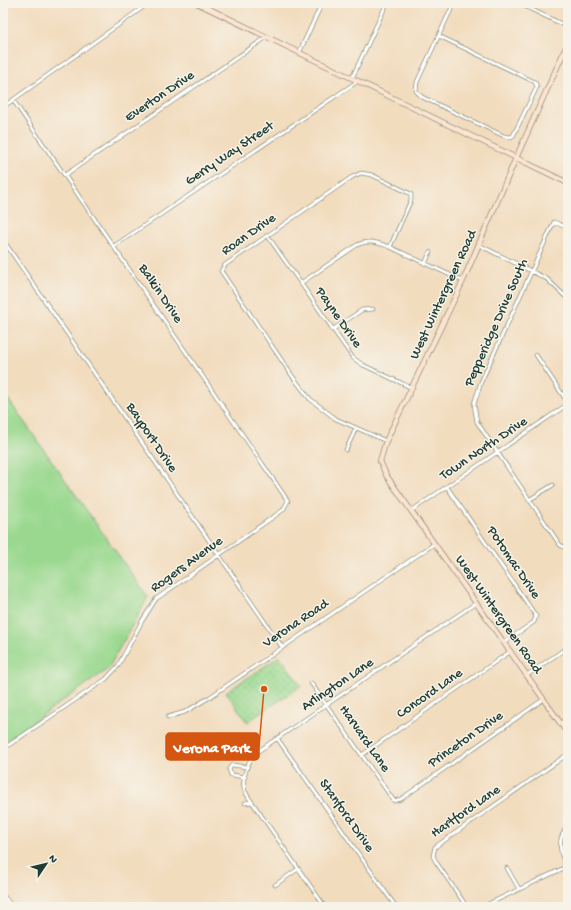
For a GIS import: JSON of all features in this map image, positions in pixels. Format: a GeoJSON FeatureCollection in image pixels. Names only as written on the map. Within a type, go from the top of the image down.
{"type":"FeatureCollection","features":[{"type":"Feature","properties":{"kind":"street"},"geometry":{"type":"LineString","coordinates":[[3,107],[149,3]]}},
{"type":"Feature","properties":{"kind":"street"},"geometry":{"type":"LineString","coordinates":[[197,3],[568,183]]}},
{"type":"Feature","properties":{"kind":"street"},"geometry":{"type":"LineString","coordinates":[[299,53],[322,3]]}},
{"type":"Feature","properties":{"kind":"street"},"geometry":{"type":"LineString","coordinates":[[352,78],[387,3]]}},
{"type":"Feature","properties":{"kind":"street"},"geometry":{"type":"LineString","coordinates":[[439,36],[532,79],[537,87],[513,136],[510,137],[422,97],[416,91],[417,82],[454,3]]}},
{"type":"Feature","properties":{"kind":"street"},"geometry":{"type":"LineString","coordinates":[[518,3],[568,27]]}},
{"type":"Feature","properties":{"kind":"street","name":"Everton Drive"},"geometry":{"type":"LineString","coordinates":[[65,175],[267,37]]}},
{"type":"Feature","properties":{"kind":"street","name":"West Wintergreen Road"},"geometry":{"type":"LineString","coordinates":[[568,43],[463,281],[386,441],[381,456],[382,467],[411,511],[505,642],[568,734]]}},
{"type":"Feature","properties":{"kind":"street","name":"Gerry Way Street"},"geometry":{"type":"LineString","coordinates":[[114,246],[358,81]]}},
{"type":"Feature","properties":{"kind":"street","name":"Balkin Drive"},"geometry":{"type":"LineString","coordinates":[[13,100],[288,501]]}},
{"type":"Feature","properties":{"kind":"street","name":"Roan Drive"},"geometry":{"type":"LineString","coordinates":[[386,441],[336,419],[310,399],[293,377],[221,271],[225,265],[267,235],[352,177],[361,173],[385,181],[411,194],[411,200],[390,248]]}},
{"type":"Feature","properties":{"kind":"street","name":"Pepperidge Drive South"},"geometry":{"type":"LineString","coordinates":[[568,228],[554,222],[474,400],[475,418],[497,452],[560,545],[564,547],[568,544]]}},
{"type":"Feature","properties":{"kind":"street","name":"Payne Drive"},"geometry":{"type":"LineString","coordinates":[[267,235],[332,330],[357,362],[412,388]]}},
{"type":"Feature","properties":{"kind":"street","name":"Bayport Drive"},"geometry":{"type":"LineString","coordinates":[[3,240],[282,647]]}},
{"type":"Feature","properties":{"kind":"street"},"geometry":{"type":"LineString","coordinates":[[301,283],[362,242],[372,242],[390,248],[463,281]]}},
{"type":"Feature","properties":{"kind":"street"},"geometry":{"type":"LineString","coordinates":[[479,245],[532,270],[550,282],[568,299]]}},
{"type":"Feature","properties":{"kind":"street"},"geometry":{"type":"LineString","coordinates":[[425,264],[430,252]]}},
{"type":"Feature","properties":{"kind":"street"},"geometry":{"type":"LineString","coordinates":[[332,330],[362,310],[373,309]]}},
{"type":"Feature","properties":{"kind":"street"},"geometry":{"type":"LineString","coordinates":[[536,356],[568,404]]}},
{"type":"Feature","properties":{"kind":"street","name":"Town North Drive"},"geometry":{"type":"LineString","coordinates":[[411,511],[568,404]]}},
{"type":"Feature","properties":{"kind":"street"},"geometry":{"type":"LineString","coordinates":[[346,450],[356,428]]}},
{"type":"Feature","properties":{"kind":"street"},"geometry":{"type":"LineString","coordinates":[[529,500],[553,485]]}},
{"type":"Feature","properties":{"kind":"street","name":"Potomac Drive"},"geometry":{"type":"LineString","coordinates":[[447,487],[536,616],[534,622],[505,642]]}},
{"type":"Feature","properties":{"kind":"street","name":"Rogers Avenue"},"geometry":{"type":"LineString","coordinates":[[3,749],[106,678],[118,666],[138,626],[156,599],[283,510],[288,501]]}},
{"type":"Feature","properties":{"kind":"street","name":"Verona Road"},"geometry":{"type":"LineString","coordinates":[[168,717],[185,712],[210,697],[434,544]]}},
{"type":"Feature","properties":{"kind":"street","name":"Arlington Lane"},"geometry":{"type":"LineString","coordinates":[[325,907],[252,802],[244,788],[247,767],[254,754],[327,706],[476,603]]}},
{"type":"Feature","properties":{"kind":"street"},"geometry":{"type":"LineString","coordinates":[[527,676],[568,647]]}},
{"type":"Feature","properties":{"kind":"street","name":"Concord Lane"},"geometry":{"type":"LineString","coordinates":[[362,755],[511,651]]}},
{"type":"Feature","properties":{"kind":"street","name":"Harvard Lane"},"geometry":{"type":"LineString","coordinates":[[311,683],[391,799],[394,801],[401,799]]}},
{"type":"Feature","properties":{"kind":"street","name":"Princeton Drive"},"geometry":{"type":"LineString","coordinates":[[401,799],[544,699]]}},
{"type":"Feature","properties":{"kind":"street"},"geometry":{"type":"LineString","coordinates":[[560,724],[568,718]]}},
{"type":"Feature","properties":{"kind":"street","name":"Stanford Drive"},"geometry":{"type":"LineString","coordinates":[[277,738],[396,907]]}},
{"type":"Feature","properties":{"kind":"street","name":"Hartford Lane"},"geometry":{"type":"LineString","coordinates":[[467,907],[436,862],[433,856],[435,847],[568,754]]}},
{"type":"Feature","properties":{"kind":"street"},"geometry":{"type":"LineString","coordinates":[[245,777],[230,775],[229,769],[232,765],[247,767]]}},
{"type":"Feature","properties":{"kind":"street"},"geometry":{"type":"LineString","coordinates":[[245,803],[252,802]]}},
{"type":"Feature","properties":{"kind":"street"},"geometry":{"type":"LineString","coordinates":[[568,826],[562,836],[560,844],[568,871]]}},
{"type":"Feature","properties":{"kind":"street"},"geometry":{"type":"LineString","coordinates":[[482,907],[567,866]]}},
{"type":"Feature","properties":{"kind":"street"},"geometry":{"type":"LineString","coordinates":[[507,868],[519,889]]}},
{"type":"Feature","properties":{"kind":"street"},"geometry":{"type":"LineString","coordinates":[[275,885],[298,869]]}},
{"type":"Feature","properties":{"kind":"street"},"geometry":{"type":"LineString","coordinates":[[3,895],[12,907]]}},
{"type":"Feature","properties":{"kind":"green space"},"geometry":{"type":"Polygon","coordinates":[[[3,392],[148,597],[108,669],[3,743],[3,392]]]}},
{"type":"Feature","properties":{"kind":"green space"},"geometry":{"type":"Polygon","coordinates":[[[280,656],[301,686],[247,722],[226,692],[280,656]]]}},
{"type":"Feature","properties":{"kind":"place","name":"Verona Park"},"geometry":{"type":"Point","coordinates":[264,689]}}]}
